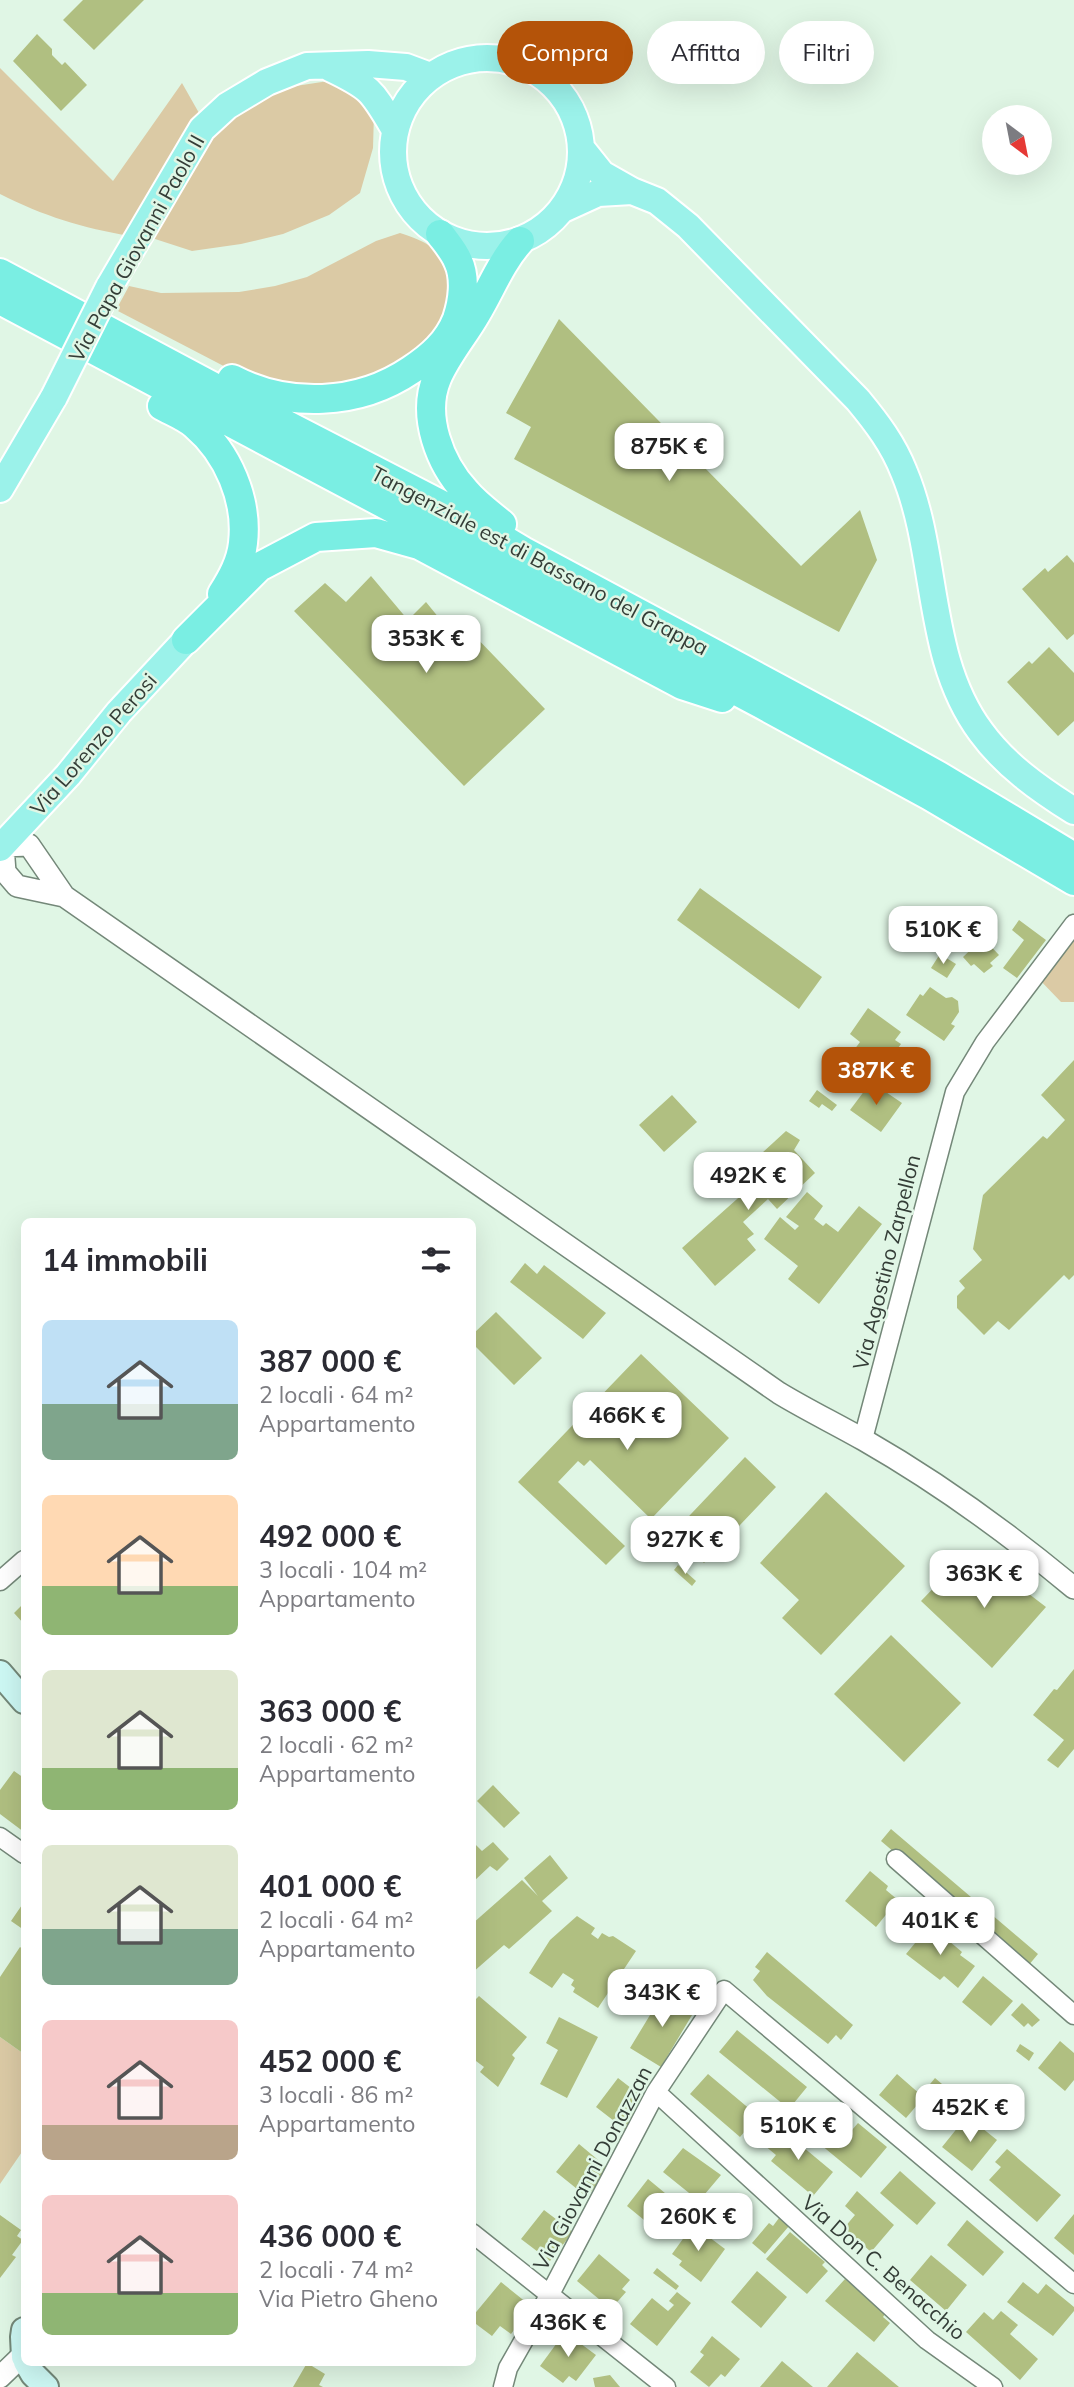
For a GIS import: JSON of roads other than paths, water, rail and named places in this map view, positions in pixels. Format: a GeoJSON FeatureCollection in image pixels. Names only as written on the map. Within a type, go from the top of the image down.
{"type":"FeatureCollection","features":[{"type":"Feature","properties":{"kind":"highway"},"geometry":{"type":"LineString","coordinates":[[0,256],[100,300],[238,382],[260,391],[307,400],[358,394],[380,387],[412,369],[439,348],[452,332],[463,297],[462,278],[458,261],[440,234]]}},
{"type":"Feature","properties":{"kind":"highway"},"geometry":{"type":"LineString","coordinates":[[520,240],[508,253],[483,302],[437,378],[431,400],[431,417],[442,458],[465,492],[515,536],[734,650],[838,711],[860,732]]}},
{"type":"Feature","properties":{"kind":"highway","name":"Tangenziale est di Bassano del Grappa"},"geometry":{"type":"LineString","coordinates":[[0,273],[469,519],[523,551],[939,776],[1074,857]]}},
{"type":"Feature","properties":{"kind":"highway","name":"Tangenziale est di Bassano del Grappa"},"geometry":{"type":"LineString","coordinates":[[0,300],[763,705],[930,796],[1074,881]]}},
{"type":"Feature","properties":{"kind":"highway"},"geometry":{"type":"LineString","coordinates":[[0,320],[195,425],[217,450],[238,491],[243,544],[233,577],[186,640]]}},
{"type":"Feature","properties":{"kind":"highway"},"geometry":{"type":"LineString","coordinates":[[186,640],[259,567],[288,549],[316,537],[376,533],[419,545],[682,685],[729,700],[763,705]]}},
{"type":"Feature","properties":{"kind":"main road"},"geometry":{"type":"LineString","coordinates":[[485,57],[514,61],[541,74],[562,94],[577,120],[582,149],[577,180],[563,209],[544,228],[520,240],[479,246],[440,234],[416,214],[397,182],[393,164],[395,130],[402,110],[414,91],[430,76],[456,62],[485,57]]}},
{"type":"Feature","properties":{"kind":"main road","name":"Via Papa Giovanni Paolo II"},"geometry":{"type":"LineString","coordinates":[[0,489],[54,397],[100,300],[202,129],[227,106],[267,82],[307,66],[368,64],[405,67],[430,76]]}},
{"type":"Feature","properties":{"kind":"main road"},"geometry":{"type":"LineString","coordinates":[[325,65],[358,81],[369,90],[380,102],[395,130]]}},
{"type":"Feature","properties":{"kind":"main road"},"geometry":{"type":"LineString","coordinates":[[582,149],[602,174],[657,201],[694,231],[858,400],[877,423],[892,445],[911,489],[946,658],[965,705],[981,732],[1001,756],[1029,780],[1074,811]]}},
{"type":"Feature","properties":{"kind":"main road"},"geometry":{"type":"LineString","coordinates":[[563,209],[598,193],[632,191]]}},
{"type":"Feature","properties":{"kind":"main road","name":"Via Lorenzo Perosi"},"geometry":{"type":"LineString","coordinates":[[1,847],[186,640]]}},
{"type":"Feature","properties":{"kind":"main road"},"geometry":{"type":"LineString","coordinates":[[0,1673],[21,1697]]}},
{"type":"Feature","properties":{"kind":"street","name":"Via Lorenzo Perosi"},"geometry":{"type":"LineString","coordinates":[[1,847],[29,845],[64,896]]}},
{"type":"Feature","properties":{"kind":"street"},"geometry":{"type":"LineString","coordinates":[[1,847],[5,872],[17,886],[64,896],[779,1393],[863,1439],[987,1519],[1074,1588]]}},
{"type":"Feature","properties":{"kind":"street","name":"Via Agostino Zarpellon"},"geometry":{"type":"LineString","coordinates":[[863,1439],[954,1092],[985,1042],[1074,923]]}},
{"type":"Feature","properties":{"kind":"street"},"geometry":{"type":"LineString","coordinates":[[0,1581],[21,1563]]}},
{"type":"Feature","properties":{"kind":"street"},"geometry":{"type":"LineString","coordinates":[[0,1837],[21,1852]]}},
{"type":"Feature","properties":{"kind":"street"},"geometry":{"type":"LineString","coordinates":[[896,1860],[1074,2015]]}},
{"type":"Feature","properties":{"kind":"street","name":"Via Giovanni Donazzan"},"geometry":{"type":"LineString","coordinates":[[503,2387],[508,2368],[656,2092],[724,1990],[1074,2284]]}},
{"type":"Feature","properties":{"kind":"street","name":"Via Don C. Benacchio"},"geometry":{"type":"LineString","coordinates":[[656,2092],[928,2340],[993,2387]]}},
{"type":"Feature","properties":{"kind":"street"},"geometry":{"type":"LineString","coordinates":[[476,2235],[666,2387]]}},
{"type":"Feature","properties":{"kind":"street"},"geometry":{"type":"LineString","coordinates":[[0,2377],[21,2358]]}}]}
